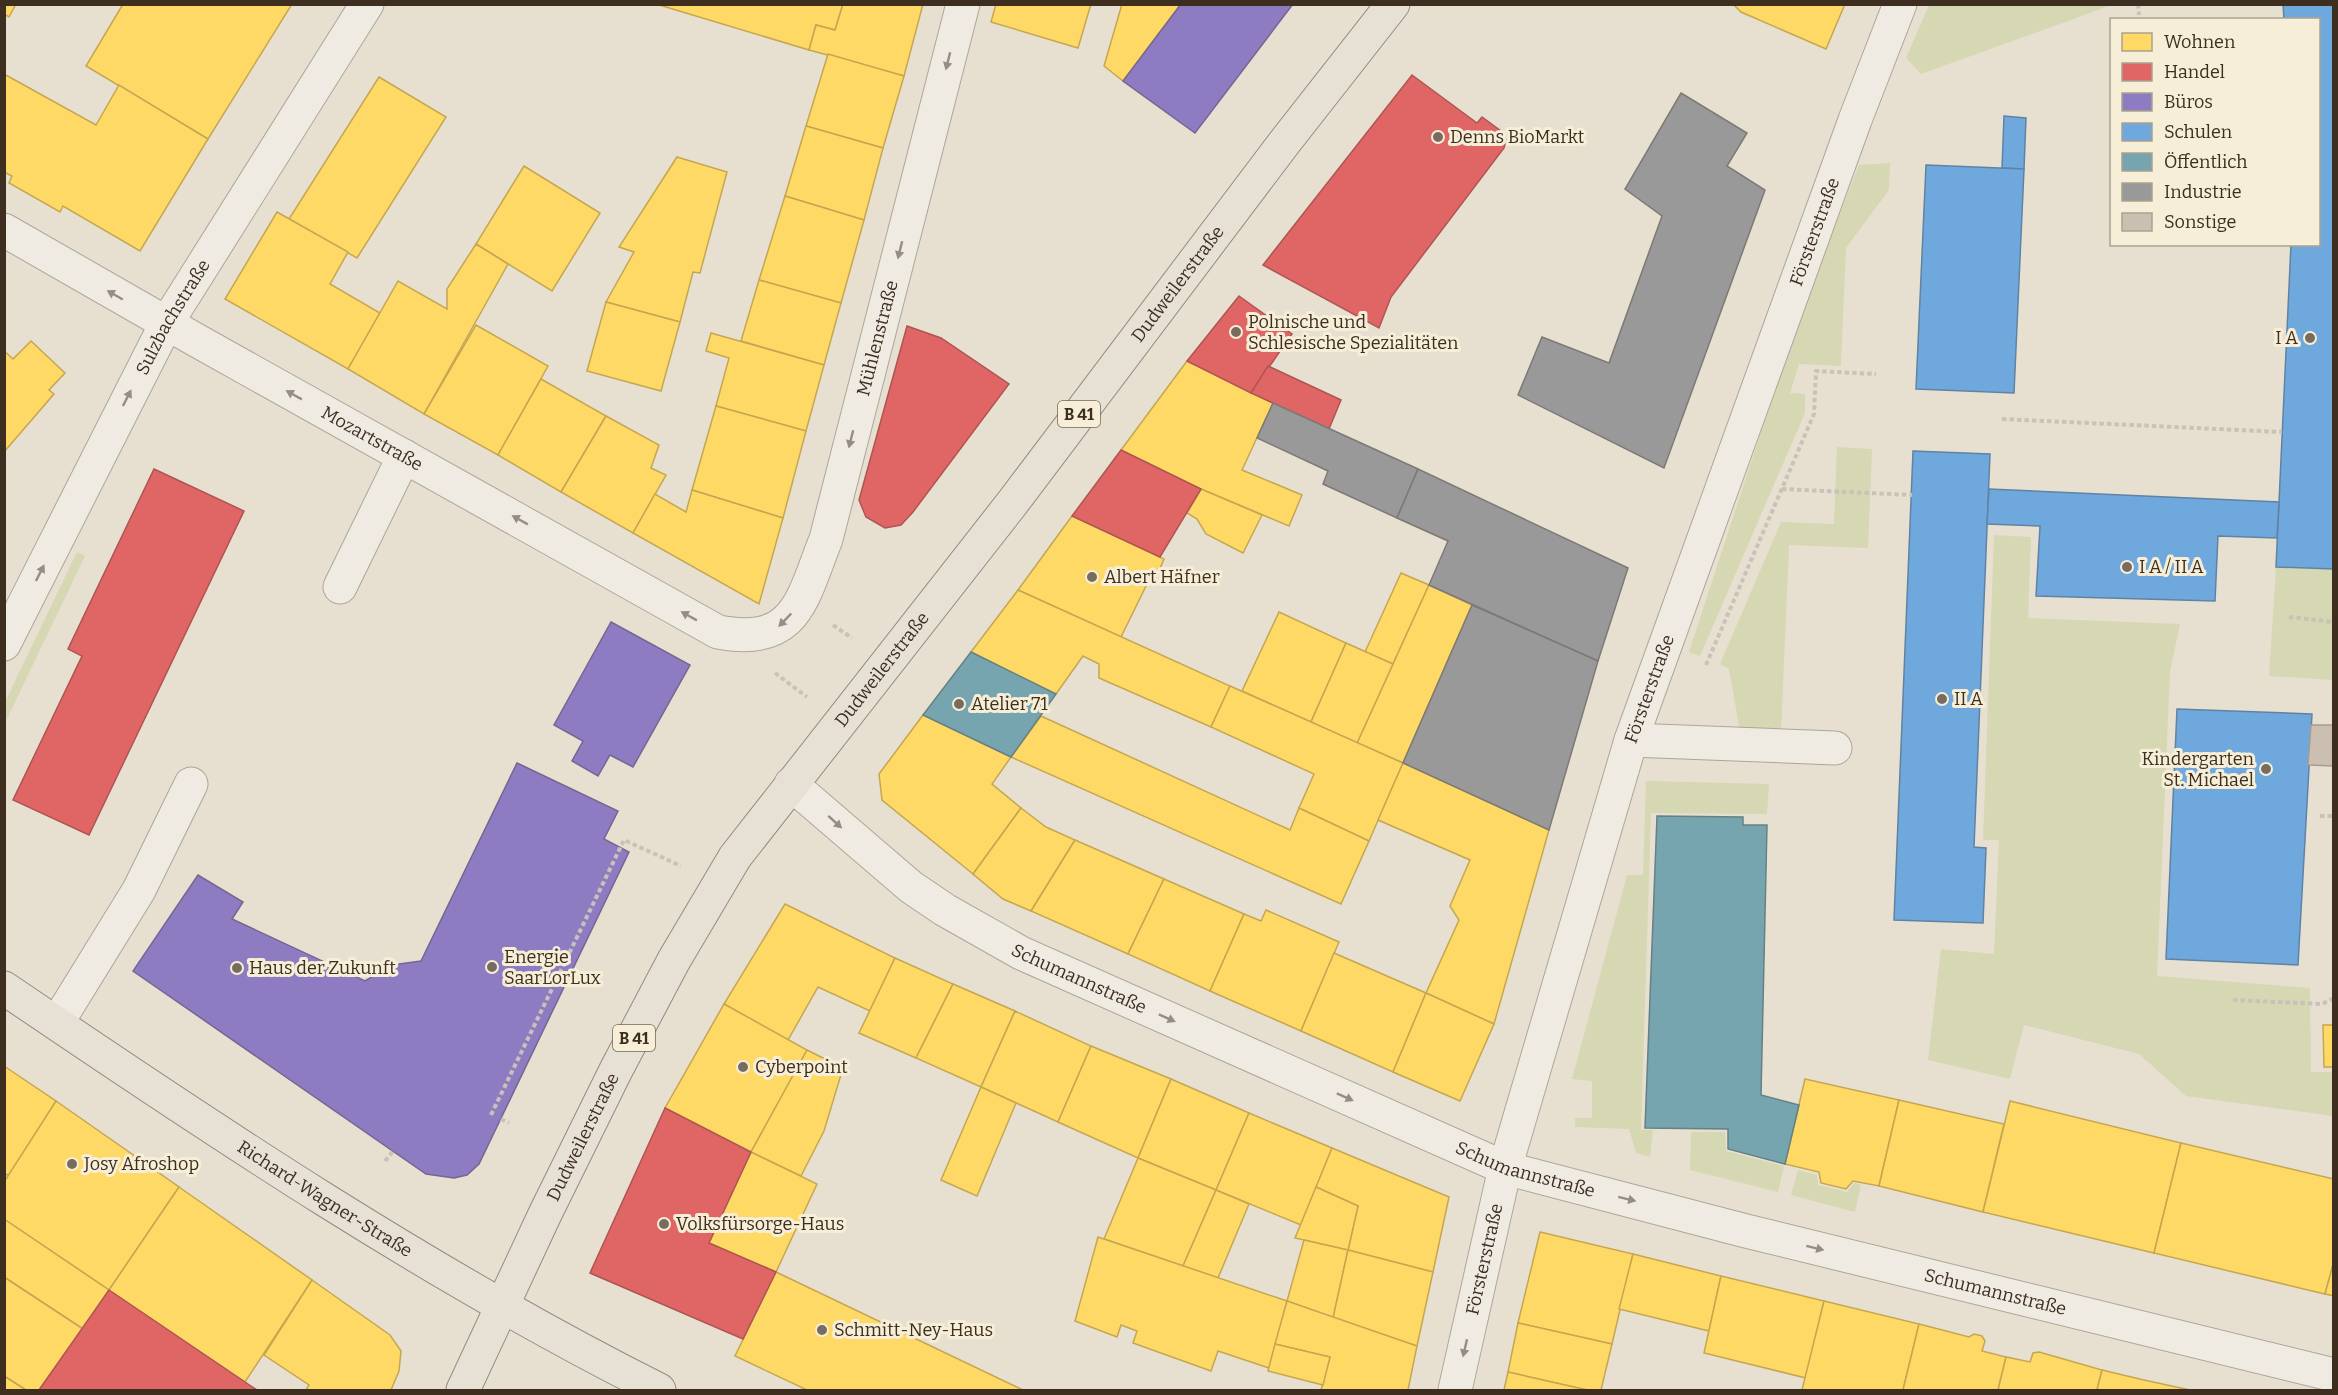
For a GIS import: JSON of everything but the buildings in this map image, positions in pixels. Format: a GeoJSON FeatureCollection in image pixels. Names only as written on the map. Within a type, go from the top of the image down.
{"type":"FeatureCollection","features":[{"type":"Feature","properties":{"kind":"main road","name":"Dudweilerstraße"},"geometry":{"type":"LineString","coordinates":[[463,1390],[588,1126],[674,960],[735,857],[887,663],[1393,4]]}},
{"type":"Feature","properties":{"kind":"main road","name":"Richard-Wagner-Straße"},"geometry":{"type":"LineString","coordinates":[[4,988],[337,1208],[501,1306],[659,1390]]}},
{"type":"Feature","properties":{"kind":"street","name":"Sulzbachstraße"},"geometry":{"type":"LineString","coordinates":[[4,644],[15,596],[166,324],[367,4]]}},
{"type":"Feature","properties":{"kind":"street","name":"Mühlenstraße"},"geometry":{"type":"LineString","coordinates":[[731,634],[763,635],[781,626],[800,603],[826,539],[963,4]]}},
{"type":"Feature","properties":{"kind":"street","name":"Försterstraße"},"geometry":{"type":"LineString","coordinates":[[1455,1390],[1505,1168],[1631,740],[1847,142],[1900,4]]}},
{"type":"Feature","properties":{"kind":"street","name":"Mozartstraße"},"geometry":{"type":"LineString","coordinates":[[4,230],[166,324],[731,634]]}},
{"type":"Feature","properties":{"kind":"street"},"geometry":{"type":"LineString","coordinates":[[340,587],[405,456]]}},
{"type":"Feature","properties":{"kind":"street"},"geometry":{"type":"LineString","coordinates":[[1631,740],[1835,748]]}},
{"type":"Feature","properties":{"kind":"street"},"geometry":{"type":"LineString","coordinates":[[57,1023],[139,890],[191,784]]}},
{"type":"Feature","properties":{"kind":"street","name":"Schumannstraße"},"geometry":{"type":"LineString","coordinates":[[791,784],[911,887],[945,910],[1021,953],[1505,1168],[1746,1231],[2334,1375]]}},
{"type":"Feature","properties":{"kind":"path"},"geometry":{"type":"LineString","coordinates":[[2138,4],[2139,15]]}},
{"type":"Feature","properties":{"kind":"path"},"geometry":{"type":"LineString","coordinates":[[1709,660],[1814,414],[1816,371],[1876,374]]}},
{"type":"Feature","properties":{"kind":"path"},"geometry":{"type":"LineString","coordinates":[[2002,419],[2282,432]]}},
{"type":"Feature","properties":{"kind":"path"},"geometry":{"type":"LineString","coordinates":[[1782,489],[1912,495]]}},
{"type":"Feature","properties":{"kind":"path"},"geometry":{"type":"LineString","coordinates":[[800,603],[887,663]]}},
{"type":"Feature","properties":{"kind":"path"},"geometry":{"type":"LineString","coordinates":[[2289,617],[2334,621]]}},
{"type":"Feature","properties":{"kind":"path"},"geometry":{"type":"LineString","coordinates":[[731,634],[840,721]]}},
{"type":"Feature","properties":{"kind":"path"},"geometry":{"type":"LineString","coordinates":[[2320,816],[2334,816]]}},
{"type":"Feature","properties":{"kind":"path"},"geometry":{"type":"LineString","coordinates":[[491,1115],[624,840],[645,850]]}},
{"type":"Feature","properties":{"kind":"path"},"geometry":{"type":"LineString","coordinates":[[2233,1000],[2322,1004],[2334,998]]}},
{"type":"Feature","properties":{"kind":"path"},"geometry":{"type":"LineString","coordinates":[[501,1119],[509,1123]]}},
{"type":"Feature","properties":{"kind":"path"},"geometry":{"type":"LineString","coordinates":[[385,1161],[393,1151]]}},
{"type":"Feature","properties":{"kind":"green space"},"geometry":{"type":"Polygon","coordinates":[[[1929,4],[2112,5],[1921,74],[1906,58],[1929,4]]]}},
{"type":"Feature","properties":{"kind":"green space"},"geometry":{"type":"Polygon","coordinates":[[[1890,163],[1889,190],[1846,248],[1841,366],[1799,364],[1790,393],[1805,394],[1805,413],[1700,656],[1689,652],[1794,331],[1859,165],[1890,163]]]}},
{"type":"Feature","properties":{"kind":"green space"},"geometry":{"type":"Polygon","coordinates":[[[1837,447],[1872,449],[1868,548],[1789,545],[1781,734],[1740,731],[1729,669],[1720,664],[1781,522],[1834,524],[1837,447]]]}},
{"type":"Feature","properties":{"kind":"green space"},"geometry":{"type":"Polygon","coordinates":[[[1994,535],[2031,537],[2028,618],[2180,624],[2170,672],[2157,976],[2310,988],[2311,1072],[2333,1072],[2333,1116],[2186,1096],[2139,1054],[2024,1025],[2010,1079],[1928,1060],[1941,949],[1994,954],[1999,840],[1983,840],[1994,535]]]}},
{"type":"Feature","properties":{"kind":"green space"},"geometry":{"type":"Polygon","coordinates":[[[77,552],[85,556],[5,723],[5,702],[77,552]]]}},
{"type":"Feature","properties":{"kind":"green space"},"geometry":{"type":"Polygon","coordinates":[[[2276,567],[2333,569],[2333,680],[2269,676],[2276,567]]]}},
{"type":"Feature","properties":{"kind":"green space"},"geometry":{"type":"Polygon","coordinates":[[[1646,781],[1769,784],[1767,814],[1651,813],[1641,1130],[1653,1130],[1650,1157],[1636,1153],[1629,1129],[1575,1127],[1575,1118],[1592,1118],[1592,1081],[1572,1079],[1627,875],[1643,875],[1646,781]]]}},
{"type":"Feature","properties":{"kind":"green space"},"geometry":{"type":"Polygon","coordinates":[[[1691,1132],[1725,1132],[1726,1151],[1784,1166],[1778,1192],[1690,1170],[1691,1132]]]}},
{"type":"Feature","properties":{"kind":"green space"},"geometry":{"type":"Polygon","coordinates":[[[1798,1170],[1817,1175],[1818,1185],[1847,1192],[1854,1183],[1861,1185],[1855,1212],[1791,1195],[1798,1170]]]}},
{"type":"Feature","properties":{"kind":"place","name":"Denns BioMarkt"},"geometry":{"type":"Point","coordinates":[1438,137]}},
{"type":"Feature","properties":{"kind":"place","name":"Polnische und Schlesische Spezialitäten"},"geometry":{"type":"Point","coordinates":[1236,332]}},
{"type":"Feature","properties":{"kind":"place","name":"I A"},"geometry":{"type":"Point","coordinates":[2310,338]}},
{"type":"Feature","properties":{"kind":"place","name":"I A / II A"},"geometry":{"type":"Point","coordinates":[2127,567]}},
{"type":"Feature","properties":{"kind":"place","name":"Albert Häfner"},"geometry":{"type":"Point","coordinates":[1092,577]}},
{"type":"Feature","properties":{"kind":"place","name":"II A"},"geometry":{"type":"Point","coordinates":[1942,699]}},
{"type":"Feature","properties":{"kind":"place","name":"Atelier 71"},"geometry":{"type":"Point","coordinates":[959,704]}},
{"type":"Feature","properties":{"kind":"place","name":"Kindergarten St. Michael"},"geometry":{"type":"Point","coordinates":[2266,769]}},
{"type":"Feature","properties":{"kind":"place","name":"Energie SaarLorLux"},"geometry":{"type":"Point","coordinates":[492,967]}},
{"type":"Feature","properties":{"kind":"place","name":"Haus der Zukunft"},"geometry":{"type":"Point","coordinates":[237,968]}},
{"type":"Feature","properties":{"kind":"place","name":"Cyberpoint"},"geometry":{"type":"Point","coordinates":[743,1067]}},
{"type":"Feature","properties":{"kind":"place","name":"Josy Afroshop"},"geometry":{"type":"Point","coordinates":[72,1164]}},
{"type":"Feature","properties":{"kind":"place","name":"Volksfürsorge-Haus"},"geometry":{"type":"Point","coordinates":[664,1224]}},
{"type":"Feature","properties":{"kind":"place","name":"Schmitt-Ney-Haus"},"geometry":{"type":"Point","coordinates":[822,1330]}}]}
